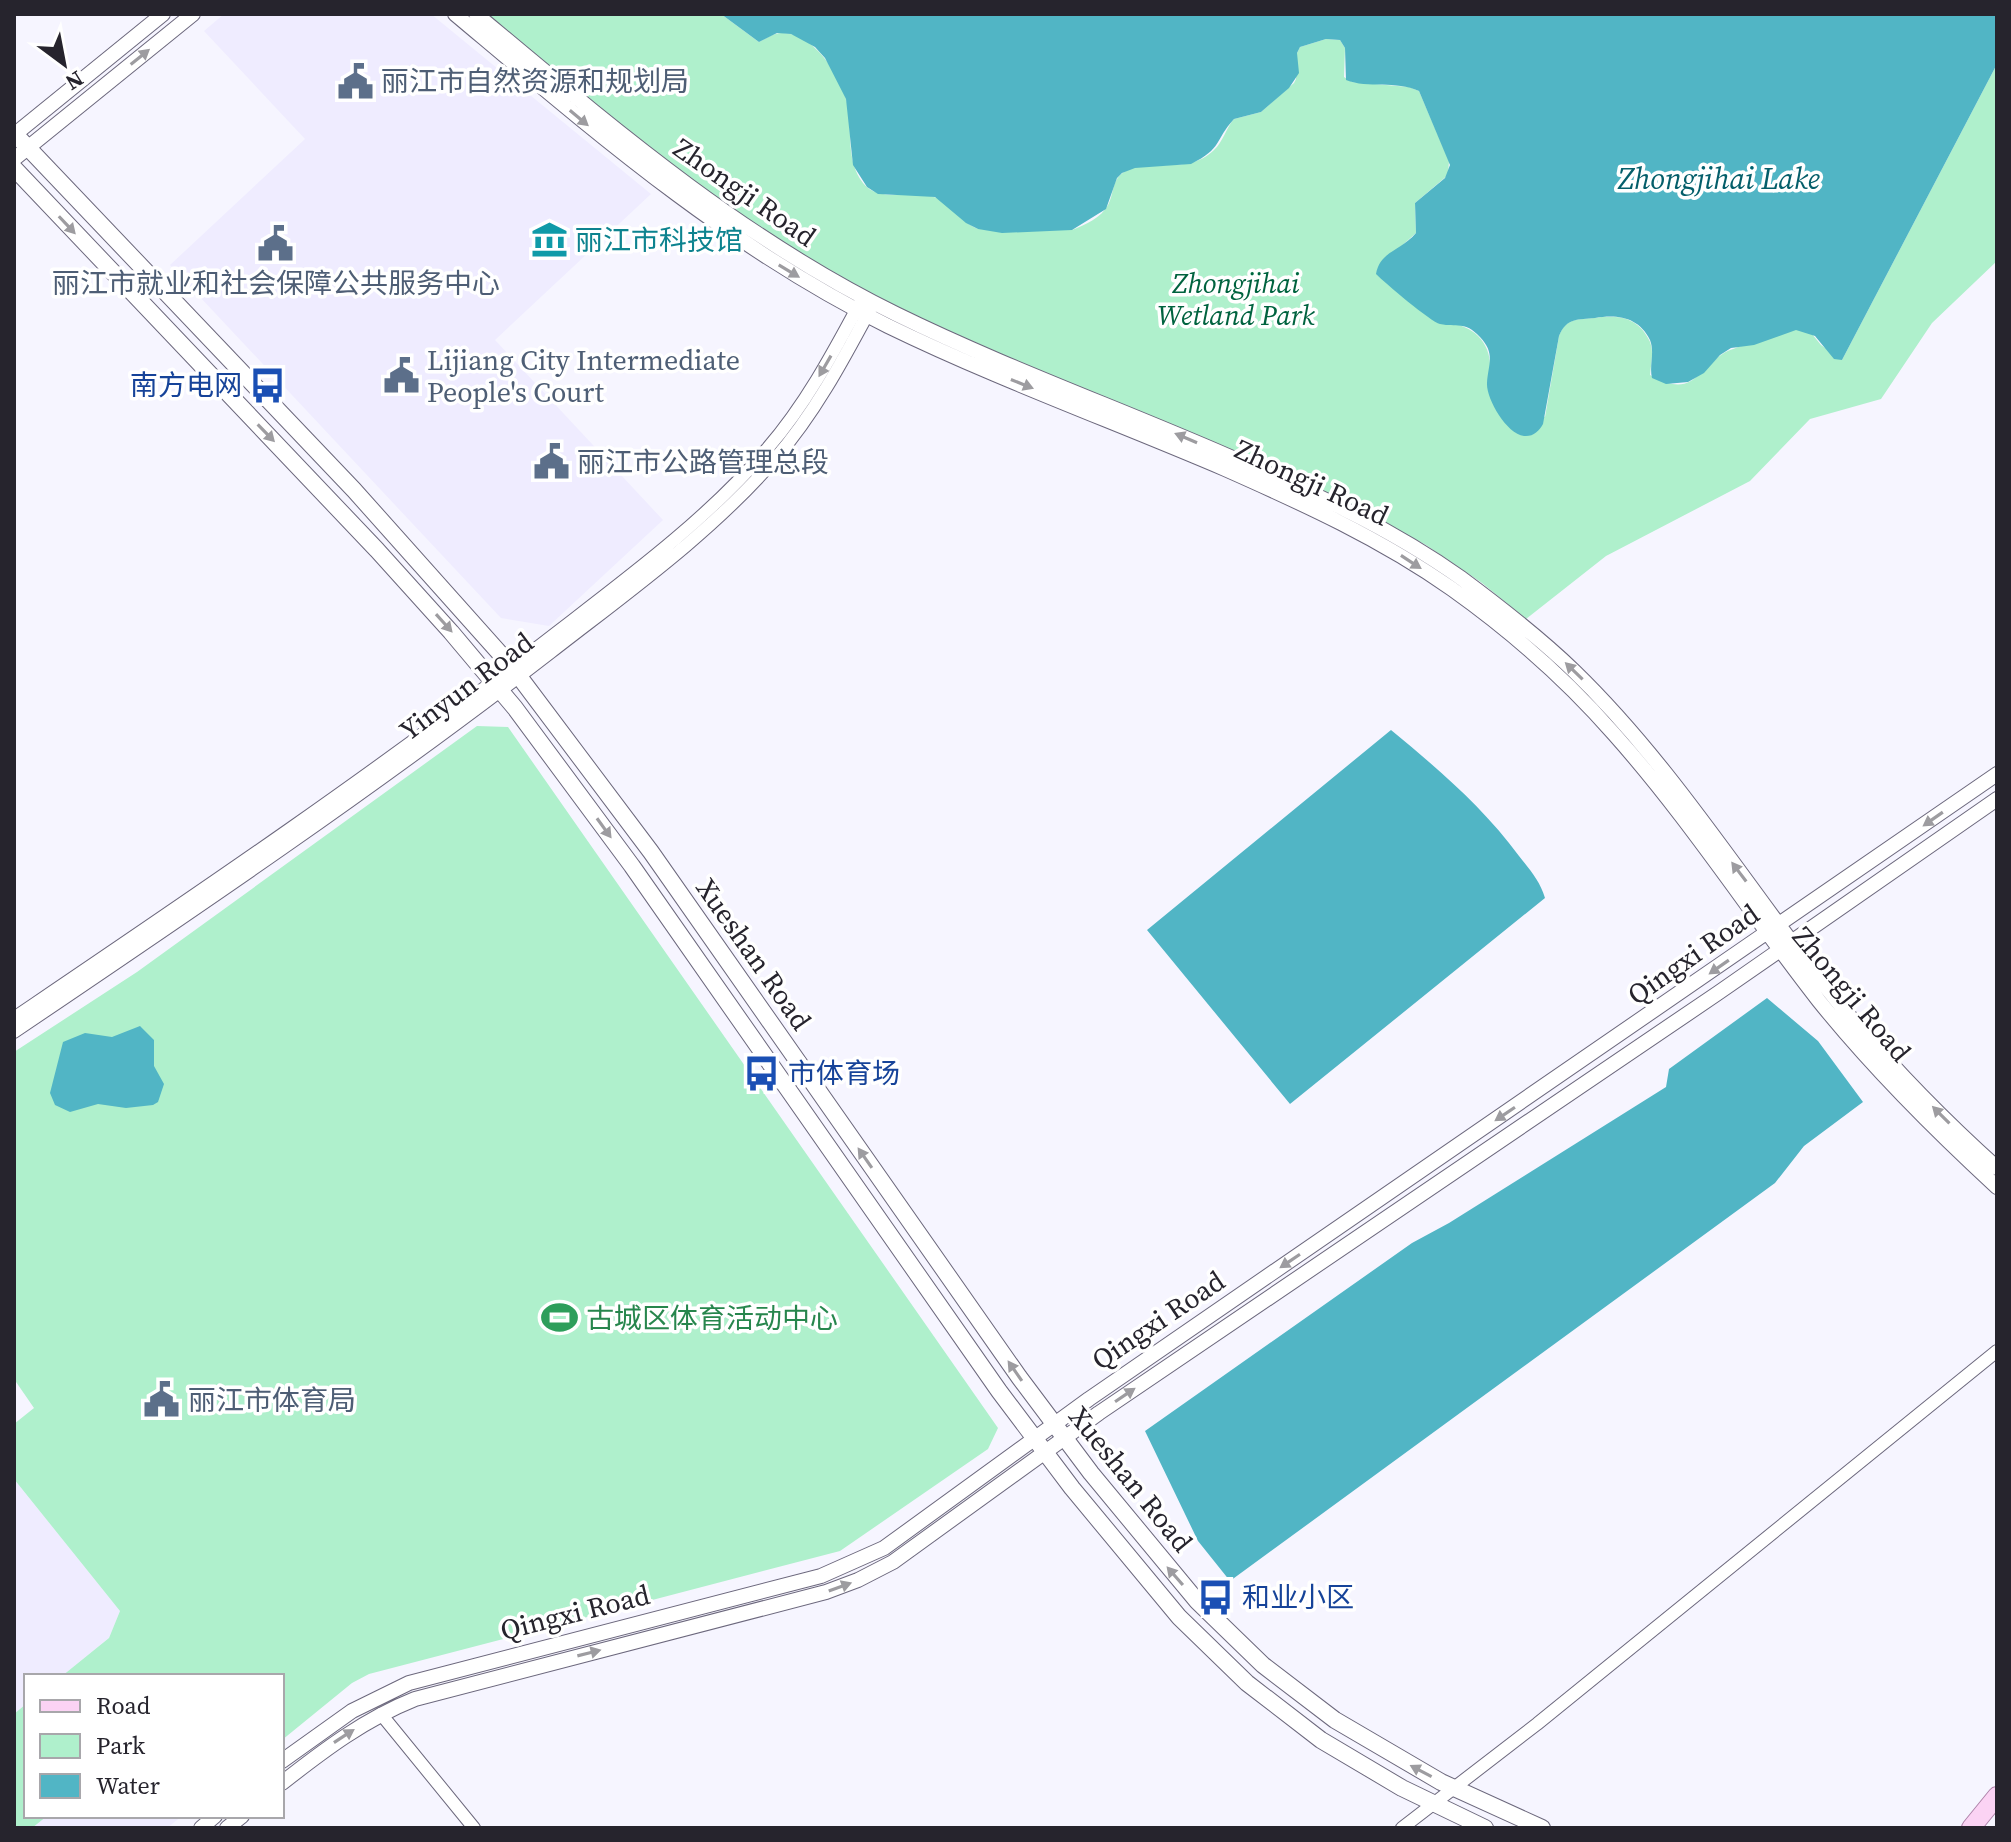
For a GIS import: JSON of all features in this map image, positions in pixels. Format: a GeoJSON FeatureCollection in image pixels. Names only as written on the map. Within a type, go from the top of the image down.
{"type":"FeatureCollection","features":[{"type":"Feature","properties":{"kind":"main road","name":"Xueshan Road"},"geometry":{"type":"LineString","coordinates":[[14,134],[364,501],[516,672],[651,852],[1059,1431],[1177,1578],[1218,1623],[1310,1703],[1359,1736],[1455,1789],[1542,1828]]}},
{"type":"Feature","properties":{"kind":"main road","name":"Xueshan Road"},"geometry":{"type":"LineString","coordinates":[[14,168],[347,517],[497,686],[632,866],[1039,1445],[1159,1593],[1200,1639],[1247,1683],[1321,1740],[1434,1805],[1485,1828]]}},
{"type":"Feature","properties":{"kind":"main road"},"geometry":{"type":"LineString","coordinates":[[1971,1828],[1997,1796]]}},
{"type":"Feature","properties":{"kind":"street"},"geometry":{"type":"LineString","coordinates":[[14,134],[163,14]]}},
{"type":"Feature","properties":{"kind":"street"},"geometry":{"type":"LineString","coordinates":[[14,159],[193,14]]}},
{"type":"Feature","properties":{"kind":"street","name":"Zhongji Road"},"geometry":{"type":"LineString","coordinates":[[455,14],[599,135],[754,250],[964,346],[1329,499],[1394,535],[1456,575],[1546,645],[1600,697],[1669,779],[1786,946],[1820,1002],[1884,1075],[1997,1187]]}},
{"type":"Feature","properties":{"kind":"street","name":"Zhongji Road"},"geometry":{"type":"LineString","coordinates":[[476,14],[607,124],[704,198],[790,256],[867,302]]}},
{"type":"Feature","properties":{"kind":"street","name":"Yinyun Road"},"geometry":{"type":"LineString","coordinates":[[14,1032],[236,882],[712,522],[792,438],[823,394],[867,302]]}},
{"type":"Feature","properties":{"kind":"street","name":"Yinyun Road"},"geometry":{"type":"LineString","coordinates":[[14,1018],[497,686]]}},
{"type":"Feature","properties":{"kind":"street","name":"Qingxi Road"},"geometry":{"type":"LineString","coordinates":[[284,1760],[352,1711],[392,1690],[427,1677],[821,1576],[884,1548],[1039,1445],[1997,774]]}},
{"type":"Feature","properties":{"kind":"street","name":"Qingxi Road"},"geometry":{"type":"LineString","coordinates":[[1059,1431],[1786,946],[1997,799]]}},
{"type":"Feature","properties":{"kind":"street","name":"Zhongji Road"},"geometry":{"type":"LineString","coordinates":[[1786,946],[1894,1066],[1997,1168]]}},
{"type":"Feature","properties":{"kind":"street"},"geometry":{"type":"LineString","coordinates":[[1402,1828],[1455,1789],[1997,1351]]}},
{"type":"Feature","properties":{"kind":"street","name":"Qingxi Road"},"geometry":{"type":"LineString","coordinates":[[284,1781],[329,1746],[381,1714],[432,1693],[842,1586],[893,1562],[1039,1445]]}},
{"type":"Feature","properties":{"kind":"street"},"geometry":{"type":"LineString","coordinates":[[381,1714],[474,1828]]}},
{"type":"Feature","properties":{"kind":"street"},"geometry":{"type":"LineString","coordinates":[[1415,1828],[1434,1805]]}},
{"type":"Feature","properties":{"kind":"shaded area"},"geometry":{"type":"Polygon","coordinates":[[[224,14],[431,14],[651,194],[495,340],[663,520],[549,626],[501,618],[170,265],[305,139],[204,31],[224,14]]]}},
{"type":"Feature","properties":{"kind":"shaded area"},"geometry":{"type":"Polygon","coordinates":[[[14,1479],[120,1611],[109,1638],[64,1674],[24,1674],[24,1706],[14,1714],[14,1479]]]}},
{"type":"Feature","properties":{"kind":"shaded area"},"geometry":{"type":"Polygon","coordinates":[[[44,1818],[180,1818],[167,1828],[32,1828],[44,1818]]]}},
{"type":"Feature","properties":{"kind":"green space","name":"Zhongjihai Wetland Park"},"geometry":{"type":"Polygon","coordinates":[[[485,14],[721,14],[759,42],[778,33],[793,34],[825,58],[840,82],[848,106],[854,165],[863,183],[887,195],[934,197],[978,229],[1072,230],[1087,223],[1105,210],[1117,179],[1124,172],[1145,166],[1192,163],[1203,158],[1217,147],[1234,119],[1261,112],[1294,83],[1300,47],[1326,39],[1340,40],[1345,48],[1344,77],[1352,82],[1409,87],[1419,91],[1449,161],[1448,175],[1415,203],[1416,233],[1397,250],[1447,323],[1467,328],[1482,340],[1489,357],[1489,377],[1545,417],[1559,336],[1565,325],[1578,320],[1618,317],[1638,325],[1651,347],[1650,375],[1676,384],[1692,380],[1728,351],[1794,330],[1812,334],[1821,345],[1842,360],[1997,64],[1997,261],[1932,323],[1881,399],[1810,419],[1750,481],[1606,556],[1526,619],[1482,583],[1426,545],[1322,490],[947,333],[846,283],[688,182],[485,14]]]}},
{"type":"Feature","properties":{"kind":"green space","name":"古城区体育活动中心"},"geometry":{"type":"Polygon","coordinates":[[[477,726],[508,727],[998,1428],[988,1449],[840,1551],[369,1674],[352,1683],[284,1738],[284,1674],[64,1674],[109,1638],[120,1611],[14,1479],[14,1424],[34,1408],[14,1379],[14,1052],[137,972],[477,726]]]}},
{"type":"Feature","properties":{"kind":"green space"},"geometry":{"type":"Polygon","coordinates":[[[24,1706],[24,1818],[44,1818],[32,1828],[14,1828],[14,1714],[24,1706]]]}},
{"type":"Feature","properties":{"kind":"water","name":"Zhongjihai Lake"},"geometry":{"type":"Polygon","coordinates":[[[721,14],[1997,14],[1997,64],[1842,360],[1834,359],[1815,336],[1796,330],[1754,345],[1731,348],[1704,373],[1688,382],[1666,384],[1652,378],[1650,340],[1640,326],[1627,319],[1611,317],[1574,321],[1566,325],[1559,336],[1543,424],[1535,433],[1524,436],[1510,429],[1494,406],[1487,383],[1490,354],[1480,337],[1465,326],[1435,322],[1376,274],[1382,260],[1416,233],[1415,203],[1445,178],[1450,165],[1419,91],[1346,80],[1345,48],[1340,40],[1326,39],[1300,47],[1297,53],[1299,73],[1289,88],[1261,112],[1234,119],[1213,149],[1191,164],[1135,168],[1122,173],[1117,178],[1106,209],[1072,230],[1002,233],[978,229],[966,223],[935,197],[878,194],[867,187],[853,165],[846,99],[825,58],[815,47],[791,34],[777,33],[759,42],[721,14]]]}},
{"type":"Feature","properties":{"kind":"water"},"geometry":{"type":"Polygon","coordinates":[[[1391,730],[1490,821],[1534,876],[1545,898],[1290,1104],[1147,930],[1391,730]]]}},
{"type":"Feature","properties":{"kind":"water"},"geometry":{"type":"Polygon","coordinates":[[[1767,998],[1818,1041],[1863,1102],[1804,1146],[1775,1183],[1230,1581],[1198,1541],[1145,1431],[1412,1243],[1666,1087],[1669,1069],[1767,998]]]}},
{"type":"Feature","properties":{"kind":"water"},"geometry":{"type":"Polygon","coordinates":[[[140,1026],[154,1040],[154,1066],[164,1084],[158,1102],[126,1108],[98,1104],[70,1112],[55,1105],[50,1093],[63,1042],[85,1033],[112,1037],[140,1026]]]}},
{"type":"Feature","properties":{"kind":"place","name":"丽江市自然资源和规划局"},"geometry":{"type":"Point","coordinates":[355,81]}},
{"type":"Feature","properties":{"kind":"place","name":"丽江市科技馆"},"geometry":{"type":"Point","coordinates":[549,240]}},
{"type":"Feature","properties":{"kind":"place","name":"丽江市就业和社会保障公共服务中心"},"geometry":{"type":"Point","coordinates":[276,243]}},
{"type":"Feature","properties":{"kind":"place","name":"Lijiang City Intermediate People's Court"},"geometry":{"type":"Point","coordinates":[401,376]}},
{"type":"Feature","properties":{"kind":"place","name":"南方电网"},"geometry":{"type":"Point","coordinates":[268,385]}},
{"type":"Feature","properties":{"kind":"place","name":"丽江市公路管理总段"},"geometry":{"type":"Point","coordinates":[551,462]}},
{"type":"Feature","properties":{"kind":"place","name":"市体育场"},"geometry":{"type":"Point","coordinates":[762,1073]}},
{"type":"Feature","properties":{"kind":"place","name":"古城区体育活动中心"},"geometry":{"type":"Point","coordinates":[560,1318]}},
{"type":"Feature","properties":{"kind":"place","name":"丽江市体育局"},"geometry":{"type":"Point","coordinates":[162,1400]}},
{"type":"Feature","properties":{"kind":"place","name":"和业小区"},"geometry":{"type":"Point","coordinates":[1216,1597]}}]}
